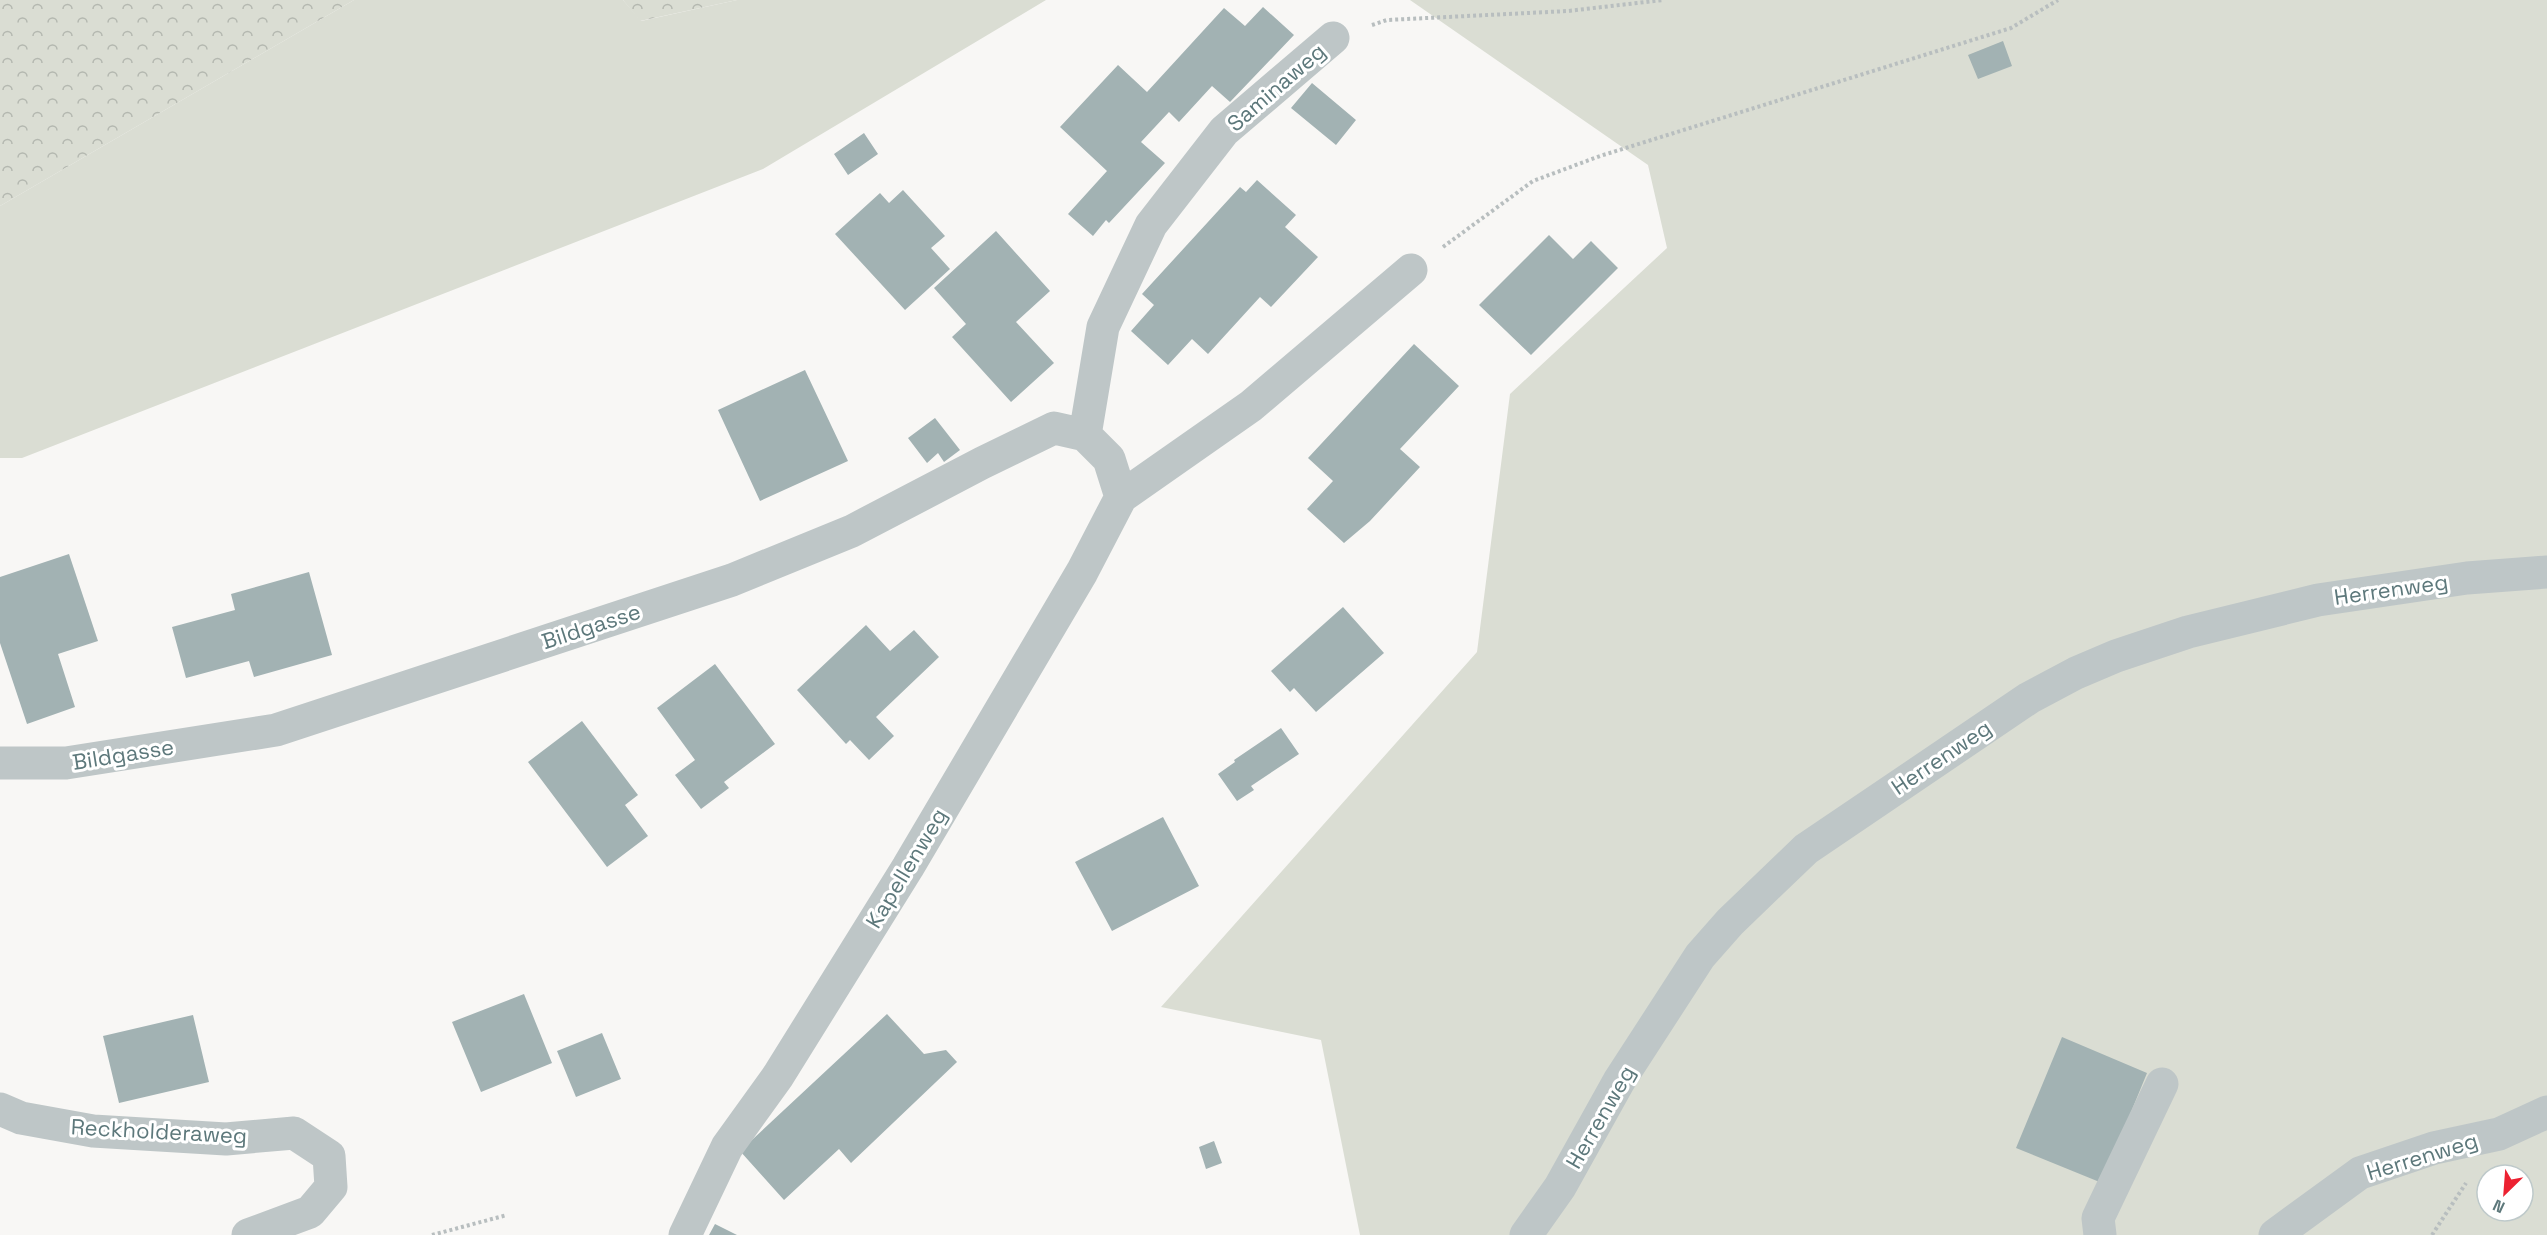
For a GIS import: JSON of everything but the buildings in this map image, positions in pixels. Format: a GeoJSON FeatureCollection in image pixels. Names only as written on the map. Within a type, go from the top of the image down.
{"type":"FeatureCollection","features":[{"type":"Feature","properties":{"kind":"street","name":"Saminaweg"},"geometry":{"type":"LineString","coordinates":[[1085,435],[1103,327],[1151,225],[1224,131],[1333,38]]}},
{"type":"Feature","properties":{"kind":"street"},"geometry":{"type":"LineString","coordinates":[[1085,435],[1109,459],[1121,497],[1251,406],[1411,270]]}},
{"type":"Feature","properties":{"kind":"street","name":"Bildgasse"},"geometry":{"type":"LineString","coordinates":[[0,763],[66,764],[276,730],[732,580],[852,531],[1054,428],[1085,435]]}},
{"type":"Feature","properties":{"kind":"street","name":"Kapellenweg"},"geometry":{"type":"LineString","coordinates":[[685,1235],[727,1147],[778,1076],[908,867],[1082,572],[1121,497]]}},
{"type":"Feature","properties":{"kind":"street","name":"Herrenweg"},"geometry":{"type":"LineString","coordinates":[[1526,1235],[1560,1186],[1619,1082],[1694,966],[1730,922],[1806,849],[2029,698],[2086,669],[2167,639],[2318,600],[2467,578],[2547,572]]}},
{"type":"Feature","properties":{"kind":"street"},"geometry":{"type":"LineString","coordinates":[[2100,1235],[2098,1218],[2162,1084]]}},
{"type":"Feature","properties":{"kind":"street","name":"Reckholderaweg"},"geometry":{"type":"LineString","coordinates":[[0,1109],[21,1118],[93,1131],[226,1139],[294,1133],[329,1156],[331,1187],[310,1212],[248,1235]]}},
{"type":"Feature","properties":{"kind":"street","name":"Herrenweg"},"geometry":{"type":"LineString","coordinates":[[2275,1235],[2360,1173],[2434,1148],[2499,1134],[2547,1112]]}},
{"type":"Feature","properties":{"kind":"path","name":"Saminaweg"},"geometry":{"type":"LineString","coordinates":[[1333,38],[1387,20],[1569,10],[1663,0]]}},
{"type":"Feature","properties":{"kind":"path"},"geometry":{"type":"LineString","coordinates":[[1411,270],[1533,181],[1600,156],[2011,28],[2058,0]]}},
{"type":"Feature","properties":{"kind":"path"},"geometry":{"type":"LineString","coordinates":[[432,1235],[507,1215]]}},
{"type":"Feature","properties":{"kind":"green space"},"geometry":{"type":"Polygon","coordinates":[[[0,0],[354,0],[0,206],[0,0]]]}},
{"type":"Feature","properties":{"kind":"green space"},"geometry":{"type":"Polygon","coordinates":[[[354,0],[623,0],[641,21],[737,0],[1046,0],[763,169],[22,458],[0,458],[0,206],[354,0]]]}},
{"type":"Feature","properties":{"kind":"green space"},"geometry":{"type":"Polygon","coordinates":[[[623,0],[737,0],[640,21],[623,0]]]}},
{"type":"Feature","properties":{"kind":"green space"},"geometry":{"type":"Polygon","coordinates":[[[1410,0],[2547,0],[2547,1235],[1360,1235],[1321,1040],[1161,1007],[1477,652],[1510,394],[1667,248],[1648,165],[1410,0]]]}}]}
